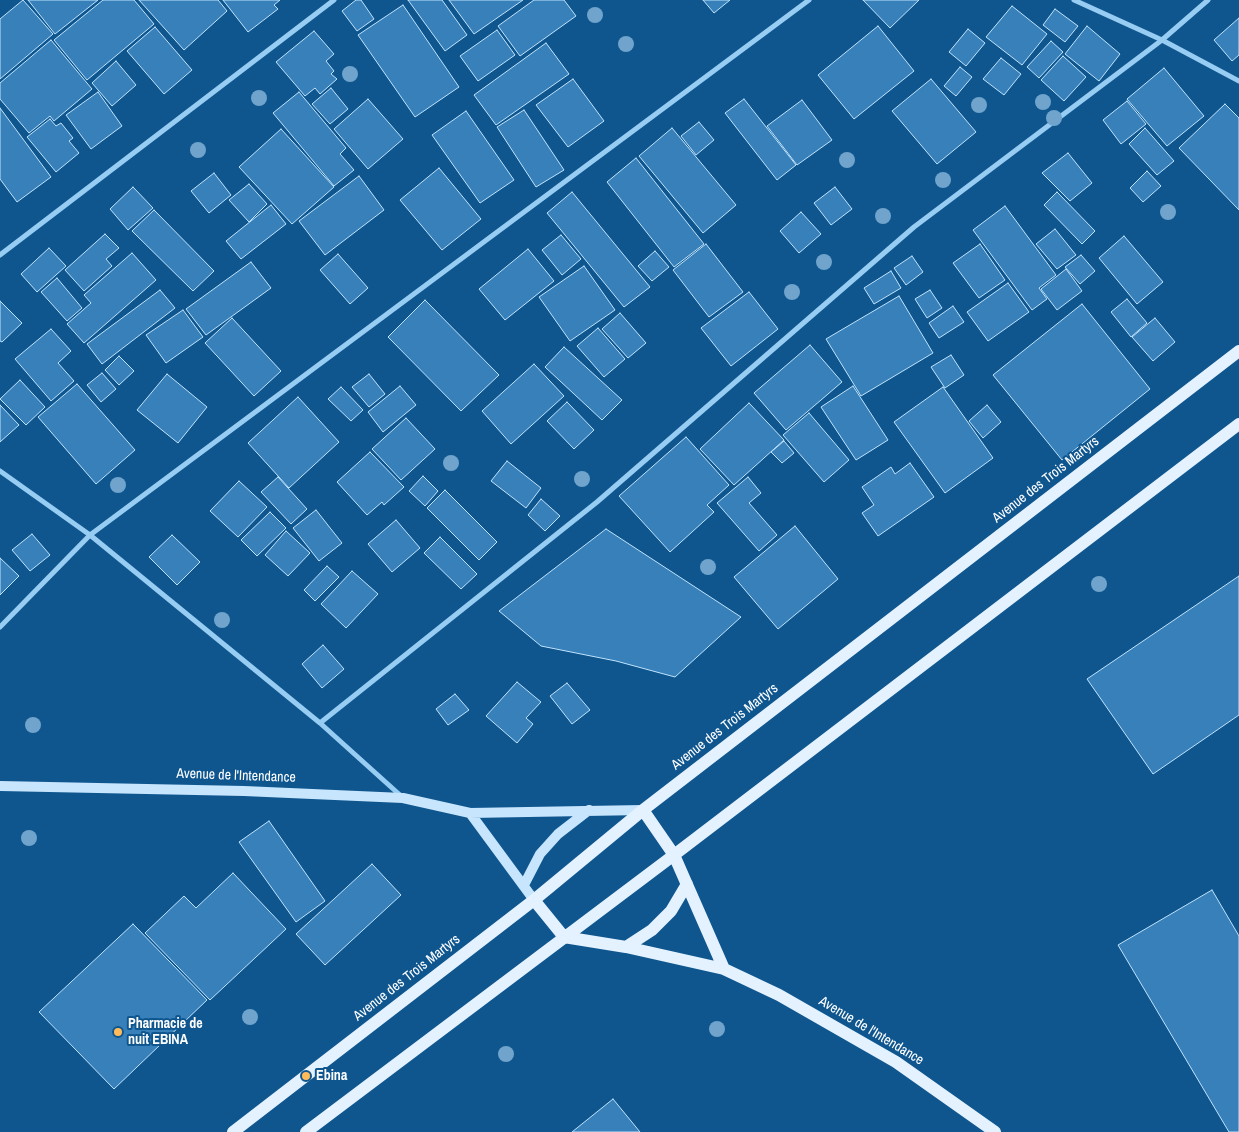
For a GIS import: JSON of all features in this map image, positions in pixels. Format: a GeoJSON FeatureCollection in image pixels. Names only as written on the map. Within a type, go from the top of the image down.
{"type":"FeatureCollection","features":[{"type":"Feature","properties":{"kind":"main road","name":"Avenue des Trois Martyrs"},"geometry":{"type":"LineString","coordinates":[[233,1132],[593,854],[643,810],[1239,351]]}},
{"type":"Feature","properties":{"kind":"main road"},"geometry":{"type":"LineString","coordinates":[[306,1132],[674,855],[1239,424]]}},
{"type":"Feature","properties":{"kind":"main road"},"geometry":{"type":"LineString","coordinates":[[643,810],[674,855],[724,969]]}},
{"type":"Feature","properties":{"kind":"main road"},"geometry":{"type":"LineString","coordinates":[[626,946],[652,930],[671,912],[687,884]]}},
{"type":"Feature","properties":{"kind":"main road"},"geometry":{"type":"LineString","coordinates":[[534,900],[564,937]]}},
{"type":"Feature","properties":{"kind":"main road","name":"Avenue de l'Intendance"},"geometry":{"type":"LineString","coordinates":[[564,937],[626,946],[724,969],[779,995],[896,1062],[995,1132]]}},
{"type":"Feature","properties":{"kind":"street"},"geometry":{"type":"LineString","coordinates":[[0,255],[334,0]]}},
{"type":"Feature","properties":{"kind":"street"},"geometry":{"type":"LineString","coordinates":[[0,627],[90,535],[809,0]]}},
{"type":"Feature","properties":{"kind":"street"},"geometry":{"type":"LineString","coordinates":[[1074,0],[1162,40],[1239,81]]}},
{"type":"Feature","properties":{"kind":"street"},"geometry":{"type":"LineString","coordinates":[[320,723],[597,502],[914,227],[1162,40],[1208,0]]}},
{"type":"Feature","properties":{"kind":"street"},"geometry":{"type":"LineString","coordinates":[[0,470],[90,535],[320,723],[403,798]]}},
{"type":"Feature","properties":{"kind":"street","name":"Avenue de l'Intendance"},"geometry":{"type":"LineString","coordinates":[[0,786],[244,791],[403,798],[470,812],[643,810]]}},
{"type":"Feature","properties":{"kind":"street"},"geometry":{"type":"LineString","coordinates":[[524,885],[540,854],[558,834],[589,810]]}},
{"type":"Feature","properties":{"kind":"street"},"geometry":{"type":"LineString","coordinates":[[470,812],[534,900]]}},
{"type":"Feature","properties":{"kind":"building"},"geometry":{"type":"Polygon","coordinates":[[[23,0],[53,34],[0,79],[0,19],[23,0]]]}},
{"type":"Feature","properties":{"kind":"building"},"geometry":{"type":"Polygon","coordinates":[[[28,0],[98,0],[55,34],[28,0]]]}},
{"type":"Feature","properties":{"kind":"building"},"geometry":{"type":"Polygon","coordinates":[[[103,0],[134,0],[154,24],[87,80],[54,40],[103,0]]]}},
{"type":"Feature","properties":{"kind":"building"},"geometry":{"type":"Polygon","coordinates":[[[139,0],[218,0],[227,11],[184,50],[139,0]]]}},
{"type":"Feature","properties":{"kind":"building"},"geometry":{"type":"Polygon","coordinates":[[[223,0],[280,0],[274,5],[278,9],[248,32],[223,0]]]}},
{"type":"Feature","properties":{"kind":"building"},"geometry":{"type":"Polygon","coordinates":[[[356,0],[361,0],[374,19],[357,31],[342,11],[356,0]]]}},
{"type":"Feature","properties":{"kind":"building"},"geometry":{"type":"Polygon","coordinates":[[[408,0],[442,0],[467,35],[445,51],[408,0]]]}},
{"type":"Feature","properties":{"kind":"building"},"geometry":{"type":"Polygon","coordinates":[[[449,0],[523,0],[474,34],[449,0]]]}},
{"type":"Feature","properties":{"kind":"building"},"geometry":{"type":"Polygon","coordinates":[[[534,0],[564,0],[576,16],[520,56],[498,26],[534,0]]]}},
{"type":"Feature","properties":{"kind":"building"},"geometry":{"type":"Polygon","coordinates":[[[703,0],[730,0],[714,13],[703,0]]]}},
{"type":"Feature","properties":{"kind":"building"},"geometry":{"type":"Polygon","coordinates":[[[863,0],[919,0],[890,28],[863,0]]]}},
{"type":"Feature","properties":{"kind":"building"},"geometry":{"type":"Polygon","coordinates":[[[403,5],[459,87],[415,117],[358,35],[403,5]]]}},
{"type":"Feature","properties":{"kind":"building"},"geometry":{"type":"Polygon","coordinates":[[[1012,6],[1047,34],[1022,65],[986,37],[1012,6]]]}},
{"type":"Feature","properties":{"kind":"building"},"geometry":{"type":"Polygon","coordinates":[[[1055,9],[1078,26],[1065,42],[1043,25],[1055,9]]]}},
{"type":"Feature","properties":{"kind":"building"},"geometry":{"type":"Polygon","coordinates":[[[1239,18],[1239,55],[1232,61],[1214,40],[1239,18]]]}},
{"type":"Feature","properties":{"kind":"building"},"geometry":{"type":"Polygon","coordinates":[[[878,26],[914,71],[854,119],[818,75],[878,26]]]}},
{"type":"Feature","properties":{"kind":"building"},"geometry":{"type":"Polygon","coordinates":[[[1087,26],[1120,54],[1099,81],[1065,54],[1087,26]]]}},
{"type":"Feature","properties":{"kind":"building"},"geometry":{"type":"Polygon","coordinates":[[[155,27],[192,70],[164,94],[127,51],[155,27]]]}},
{"type":"Feature","properties":{"kind":"building"},"geometry":{"type":"Polygon","coordinates":[[[968,29],[985,43],[966,66],[949,52],[968,29]]]}},
{"type":"Feature","properties":{"kind":"building"},"geometry":{"type":"Polygon","coordinates":[[[497,30],[515,55],[478,81],[460,56],[497,30]]]}},
{"type":"Feature","properties":{"kind":"building"},"geometry":{"type":"Polygon","coordinates":[[[314,31],[334,54],[326,61],[334,71],[331,74],[337,79],[320,94],[315,88],[305,96],[276,62],[314,31]]]}},
{"type":"Feature","properties":{"kind":"building"},"geometry":{"type":"Polygon","coordinates":[[[51,40],[92,89],[54,121],[50,116],[29,133],[0,99],[0,83],[51,40]]]}},
{"type":"Feature","properties":{"kind":"building"},"geometry":{"type":"Polygon","coordinates":[[[1051,41],[1063,52],[1039,78],[1027,67],[1051,41]]]}},
{"type":"Feature","properties":{"kind":"building"},"geometry":{"type":"Polygon","coordinates":[[[546,43],[569,74],[496,125],[474,95],[546,43]]]}},
{"type":"Feature","properties":{"kind":"building"},"geometry":{"type":"Polygon","coordinates":[[[1063,56],[1086,77],[1064,101],[1041,80],[1063,56]]]}},
{"type":"Feature","properties":{"kind":"building"},"geometry":{"type":"Polygon","coordinates":[[[1001,58],[1021,74],[1004,95],[983,79],[1001,58]]]}},
{"type":"Feature","properties":{"kind":"building"},"geometry":{"type":"Polygon","coordinates":[[[116,61],[136,85],[112,106],[92,83],[116,61]]]}},
{"type":"Feature","properties":{"kind":"building"},"geometry":{"type":"Polygon","coordinates":[[[960,67],[972,77],[956,96],[944,86],[960,67]]]}},
{"type":"Feature","properties":{"kind":"building"},"geometry":{"type":"Polygon","coordinates":[[[1164,68],[1204,116],[1167,146],[1127,99],[1164,68]]]}},
{"type":"Feature","properties":{"kind":"building"},"geometry":{"type":"Polygon","coordinates":[[[573,79],[604,121],[568,147],[536,105],[573,79]]]}},
{"type":"Feature","properties":{"kind":"building"},"geometry":{"type":"Polygon","coordinates":[[[931,79],[976,132],[937,164],[892,111],[931,79]]]}},
{"type":"Feature","properties":{"kind":"building"},"geometry":{"type":"Polygon","coordinates":[[[331,88],[348,109],[330,124],[312,104],[331,88]]]}},
{"type":"Feature","properties":{"kind":"building"},"geometry":{"type":"Polygon","coordinates":[[[98,92],[122,126],[91,149],[66,115],[98,92]]]}},
{"type":"Feature","properties":{"kind":"building"},"geometry":{"type":"Polygon","coordinates":[[[299,92],[346,148],[340,154],[354,170],[334,186],[273,113],[299,92]]]}},
{"type":"Feature","properties":{"kind":"building"},"geometry":{"type":"Polygon","coordinates":[[[368,99],[403,139],[368,169],[334,129],[368,99]]]}},
{"type":"Feature","properties":{"kind":"building"},"geometry":{"type":"Polygon","coordinates":[[[744,99],[796,165],[777,180],[725,113],[744,99]]]}},
{"type":"Feature","properties":{"kind":"building"},"geometry":{"type":"Polygon","coordinates":[[[802,100],[832,140],[797,165],[767,126],[802,100]]]}},
{"type":"Feature","properties":{"kind":"building"},"geometry":{"type":"Polygon","coordinates":[[[1127,101],[1146,124],[1121,144],[1103,120],[1127,101]]]}},
{"type":"Feature","properties":{"kind":"building"},"geometry":{"type":"Polygon","coordinates":[[[1225,104],[1239,118],[1239,210],[1179,148],[1225,104]]]}},
{"type":"Feature","properties":{"kind":"building"},"geometry":{"type":"Polygon","coordinates":[[[0,108],[51,177],[17,202],[0,179],[0,108]]]}},
{"type":"Feature","properties":{"kind":"building"},"geometry":{"type":"Polygon","coordinates":[[[524,110],[564,170],[536,187],[497,127],[524,110]]]}},
{"type":"Feature","properties":{"kind":"building"},"geometry":{"type":"Polygon","coordinates":[[[466,111],[514,180],[480,203],[432,135],[466,111]]]}},
{"type":"Feature","properties":{"kind":"building"},"geometry":{"type":"Polygon","coordinates":[[[50,119],[56,126],[61,123],[73,138],[69,141],[79,153],[56,172],[27,137],[50,119]]]}},
{"type":"Feature","properties":{"kind":"building"},"geometry":{"type":"Polygon","coordinates":[[[699,122],[714,140],[696,155],[681,136],[699,122]]]}},
{"type":"Feature","properties":{"kind":"building"},"geometry":{"type":"Polygon","coordinates":[[[672,128],[736,205],[703,233],[639,156],[672,128]]]}},
{"type":"Feature","properties":{"kind":"building"},"geometry":{"type":"Polygon","coordinates":[[[1145,128],[1174,161],[1157,175],[1129,144],[1145,128]]]}},
{"type":"Feature","properties":{"kind":"building"},"geometry":{"type":"Polygon","coordinates":[[[281,129],[334,187],[292,224],[239,167],[281,129]]]}},
{"type":"Feature","properties":{"kind":"building"},"geometry":{"type":"Polygon","coordinates":[[[1068,153],[1092,183],[1070,201],[1042,173],[1068,153]]]}},
{"type":"Feature","properties":{"kind":"building"},"geometry":{"type":"Polygon","coordinates":[[[636,158],[704,244],[674,267],[607,182],[636,158]]]}},
{"type":"Feature","properties":{"kind":"building"},"geometry":{"type":"Polygon","coordinates":[[[439,168],[481,219],[442,250],[400,200],[439,168]]]}},
{"type":"Feature","properties":{"kind":"building"},"geometry":{"type":"Polygon","coordinates":[[[1147,171],[1161,186],[1143,202],[1130,188],[1147,171]]]}},
{"type":"Feature","properties":{"kind":"building"},"geometry":{"type":"Polygon","coordinates":[[[214,173],[231,195],[209,213],[191,191],[214,173]]]}},
{"type":"Feature","properties":{"kind":"building"},"geometry":{"type":"Polygon","coordinates":[[[359,176],[384,210],[325,255],[299,221],[359,176]]]}},
{"type":"Feature","properties":{"kind":"building"},"geometry":{"type":"Polygon","coordinates":[[[249,184],[267,204],[249,222],[229,200],[249,184]]]}},
{"type":"Feature","properties":{"kind":"building"},"geometry":{"type":"Polygon","coordinates":[[[133,187],[153,208],[128,230],[110,209],[133,187]]]}},
{"type":"Feature","properties":{"kind":"building"},"geometry":{"type":"Polygon","coordinates":[[[835,187],[852,209],[831,225],[814,203],[835,187]]]}},
{"type":"Feature","properties":{"kind":"building"},"geometry":{"type":"Polygon","coordinates":[[[572,192],[650,287],[624,307],[547,213],[572,192]]]}},
{"type":"Feature","properties":{"kind":"building"},"geometry":{"type":"Polygon","coordinates":[[[1057,192],[1095,231],[1082,244],[1044,205],[1057,192]]]}},
{"type":"Feature","properties":{"kind":"building"},"geometry":{"type":"Polygon","coordinates":[[[271,205],[286,224],[241,259],[226,241],[271,205]]]}},
{"type":"Feature","properties":{"kind":"building"},"geometry":{"type":"Polygon","coordinates":[[[1005,206],[1056,275],[1039,288],[1047,299],[1032,310],[973,230],[1005,206]]]}},
{"type":"Feature","properties":{"kind":"building"},"geometry":{"type":"Polygon","coordinates":[[[154,210],[214,271],[193,291],[132,231],[154,210]]]}},
{"type":"Feature","properties":{"kind":"building"},"geometry":{"type":"Polygon","coordinates":[[[801,212],[821,234],[799,253],[780,231],[801,212]]]}},
{"type":"Feature","properties":{"kind":"building"},"geometry":{"type":"Polygon","coordinates":[[[1055,229],[1076,255],[1057,269],[1036,244],[1055,229]]]}},
{"type":"Feature","properties":{"kind":"building"},"geometry":{"type":"Polygon","coordinates":[[[105,234],[119,248],[106,259],[112,266],[84,291],[65,270],[105,234]]]}},
{"type":"Feature","properties":{"kind":"building"},"geometry":{"type":"Polygon","coordinates":[[[561,235],[581,259],[562,275],[542,250],[561,235]]]}},
{"type":"Feature","properties":{"kind":"building"},"geometry":{"type":"Polygon","coordinates":[[[1124,236],[1163,282],[1137,304],[1099,258],[1124,236]]]}},
{"type":"Feature","properties":{"kind":"building"},"geometry":{"type":"Polygon","coordinates":[[[706,244],[743,292],[709,317],[673,270],[706,244]]]}},
{"type":"Feature","properties":{"kind":"building"},"geometry":{"type":"Polygon","coordinates":[[[980,244],[1005,280],[979,298],[953,263],[980,244]]]}},
{"type":"Feature","properties":{"kind":"building"},"geometry":{"type":"Polygon","coordinates":[[[49,248],[66,266],[37,292],[21,274],[49,248]]]}},
{"type":"Feature","properties":{"kind":"building"},"geometry":{"type":"Polygon","coordinates":[[[528,249],[554,281],[505,320],[479,289],[528,249]]]}},
{"type":"Feature","properties":{"kind":"building"},"geometry":{"type":"Polygon","coordinates":[[[655,251],[669,267],[652,281],[638,266],[655,251]]]}},
{"type":"Feature","properties":{"kind":"building"},"geometry":{"type":"Polygon","coordinates":[[[132,253],[156,280],[84,343],[67,324],[91,303],[84,295],[132,253]]]}},
{"type":"Feature","properties":{"kind":"building"},"geometry":{"type":"Polygon","coordinates":[[[338,254],[368,288],[350,304],[320,270],[338,254]]]}},
{"type":"Feature","properties":{"kind":"building"},"geometry":{"type":"Polygon","coordinates":[[[1081,255],[1095,271],[1080,284],[1065,267],[1081,255]]]}},
{"type":"Feature","properties":{"kind":"building"},"geometry":{"type":"Polygon","coordinates":[[[912,256],[923,272],[906,285],[894,268],[912,256]]]}},
{"type":"Feature","properties":{"kind":"building"},"geometry":{"type":"Polygon","coordinates":[[[251,262],[271,288],[206,335],[186,309],[251,262]]]}},
{"type":"Feature","properties":{"kind":"building"},"geometry":{"type":"Polygon","coordinates":[[[584,266],[615,310],[570,341],[539,297],[584,266]]]}},
{"type":"Feature","properties":{"kind":"building"},"geometry":{"type":"Polygon","coordinates":[[[1066,269],[1082,291],[1057,310],[1041,289],[1066,269]]]}},
{"type":"Feature","properties":{"kind":"building"},"geometry":{"type":"Polygon","coordinates":[[[891,271],[901,288],[874,304],[864,288],[891,271]]]}},
{"type":"Feature","properties":{"kind":"building"},"geometry":{"type":"Polygon","coordinates":[[[57,278],[82,308],[67,321],[41,292],[57,278]]]}},
{"type":"Feature","properties":{"kind":"building"},"geometry":{"type":"Polygon","coordinates":[[[1008,283],[1029,312],[988,341],[967,312],[1008,283]]]}},
{"type":"Feature","properties":{"kind":"building"},"geometry":{"type":"Polygon","coordinates":[[[160,290],[175,308],[102,364],[87,344],[160,290]]]}},
{"type":"Feature","properties":{"kind":"building"},"geometry":{"type":"Polygon","coordinates":[[[930,290],[942,308],[927,318],[915,299],[930,290]]]}},
{"type":"Feature","properties":{"kind":"building"},"geometry":{"type":"Polygon","coordinates":[[[749,292],[778,329],[731,366],[701,328],[749,292]]]}},
{"type":"Feature","properties":{"kind":"building"},"geometry":{"type":"Polygon","coordinates":[[[899,296],[933,353],[861,396],[826,339],[899,296]]]}},
{"type":"Feature","properties":{"kind":"building"},"geometry":{"type":"Polygon","coordinates":[[[1127,299],[1147,323],[1131,337],[1111,312],[1127,299]]]}},
{"type":"Feature","properties":{"kind":"building"},"geometry":{"type":"Polygon","coordinates":[[[425,300],[499,375],[461,411],[388,337],[425,300]]]}},
{"type":"Feature","properties":{"kind":"building"},"geometry":{"type":"Polygon","coordinates":[[[0,301],[22,323],[2,342],[0,341],[0,301]]]}},
{"type":"Feature","properties":{"kind":"building"},"geometry":{"type":"Polygon","coordinates":[[[1082,304],[1150,389],[1062,460],[993,375],[1082,304]]]}},
{"type":"Feature","properties":{"kind":"building"},"geometry":{"type":"Polygon","coordinates":[[[953,306],[964,322],[939,338],[929,323],[953,306]]]}},
{"type":"Feature","properties":{"kind":"building"},"geometry":{"type":"Polygon","coordinates":[[[183,310],[203,337],[166,363],[146,335],[183,310]]]}},
{"type":"Feature","properties":{"kind":"building"},"geometry":{"type":"Polygon","coordinates":[[[620,313],[646,343],[628,358],[602,329],[620,313]]]}},
{"type":"Feature","properties":{"kind":"building"},"geometry":{"type":"Polygon","coordinates":[[[232,318],[281,371],[254,396],[205,343],[232,318]]]}},
{"type":"Feature","properties":{"kind":"building"},"geometry":{"type":"Polygon","coordinates":[[[1155,318],[1175,342],[1153,361],[1132,337],[1155,318]]]}},
{"type":"Feature","properties":{"kind":"building"},"geometry":{"type":"Polygon","coordinates":[[[598,328],[625,359],[604,377],[577,346],[598,328]]]}},
{"type":"Feature","properties":{"kind":"building"},"geometry":{"type":"Polygon","coordinates":[[[51,329],[71,351],[58,363],[74,381],[51,401],[15,359],[51,329]]]}},
{"type":"Feature","properties":{"kind":"building"},"geometry":{"type":"Polygon","coordinates":[[[810,345],[842,382],[786,430],[754,393],[810,345]]]}},
{"type":"Feature","properties":{"kind":"building"},"geometry":{"type":"Polygon","coordinates":[[[564,347],[622,400],[602,420],[545,367],[564,347]]]}},
{"type":"Feature","properties":{"kind":"building"},"geometry":{"type":"Polygon","coordinates":[[[951,355],[964,375],[945,388],[931,367],[951,355]]]}},
{"type":"Feature","properties":{"kind":"building"},"geometry":{"type":"Polygon","coordinates":[[[119,356],[134,371],[119,385],[105,370],[119,356]]]}},
{"type":"Feature","properties":{"kind":"building"},"geometry":{"type":"Polygon","coordinates":[[[534,364],[564,396],[511,444],[482,411],[534,364]]]}},
{"type":"Feature","properties":{"kind":"building"},"geometry":{"type":"Polygon","coordinates":[[[102,373],[116,389],[101,402],[87,385],[102,373]]]}},
{"type":"Feature","properties":{"kind":"building"},"geometry":{"type":"Polygon","coordinates":[[[167,374],[207,407],[178,443],[137,410],[167,374]]]}},
{"type":"Feature","properties":{"kind":"building"},"geometry":{"type":"Polygon","coordinates":[[[369,374],[385,394],[369,407],[352,387],[369,374]]]}},
{"type":"Feature","properties":{"kind":"building"},"geometry":{"type":"Polygon","coordinates":[[[20,380],[45,407],[26,425],[0,399],[20,380]]]}},
{"type":"Feature","properties":{"kind":"building"},"geometry":{"type":"Polygon","coordinates":[[[77,384],[135,450],[96,484],[38,417],[77,384]]]}},
{"type":"Feature","properties":{"kind":"building"},"geometry":{"type":"Polygon","coordinates":[[[400,386],[416,405],[383,432],[368,412],[400,386]]]}},
{"type":"Feature","properties":{"kind":"building"},"geometry":{"type":"Polygon","coordinates":[[[853,386],[888,440],[856,460],[821,407],[853,386]]]}},
{"type":"Feature","properties":{"kind":"building"},"geometry":{"type":"Polygon","coordinates":[[[341,387],[363,410],[351,421],[328,399],[341,387]]]}},
{"type":"Feature","properties":{"kind":"building"},"geometry":{"type":"Polygon","coordinates":[[[943,387],[993,458],[945,493],[894,422],[943,387]]]}},
{"type":"Feature","properties":{"kind":"building"},"geometry":{"type":"Polygon","coordinates":[[[298,397],[339,442],[289,488],[248,443],[298,397]]]}},
{"type":"Feature","properties":{"kind":"building"},"geometry":{"type":"Polygon","coordinates":[[[567,402],[594,430],[574,449],[547,421],[567,402]]]}},
{"type":"Feature","properties":{"kind":"building"},"geometry":{"type":"Polygon","coordinates":[[[749,403],[784,440],[734,485],[700,449],[749,403]]]}},
{"type":"Feature","properties":{"kind":"building"},"geometry":{"type":"Polygon","coordinates":[[[0,405],[19,425],[0,442],[0,405]]]}},
{"type":"Feature","properties":{"kind":"building"},"geometry":{"type":"Polygon","coordinates":[[[987,405],[1001,422],[983,438],[969,421],[987,405]]]}},
{"type":"Feature","properties":{"kind":"building"},"geometry":{"type":"Polygon","coordinates":[[[809,413],[849,460],[824,482],[783,435],[809,413]]]}},
{"type":"Feature","properties":{"kind":"building"},"geometry":{"type":"Polygon","coordinates":[[[406,418],[435,449],[401,480],[372,449],[406,418]]]}},
{"type":"Feature","properties":{"kind":"building"},"geometry":{"type":"Polygon","coordinates":[[[686,437],[729,485],[707,505],[714,512],[670,552],[619,496],[686,437]]]}},
{"type":"Feature","properties":{"kind":"building"},"geometry":{"type":"Polygon","coordinates":[[[784,441],[794,453],[782,463],[771,452],[784,441]]]}},
{"type":"Feature","properties":{"kind":"building"},"geometry":{"type":"Polygon","coordinates":[[[370,452],[404,487],[384,505],[382,502],[367,515],[337,482],[370,452]]]}},
{"type":"Feature","properties":{"kind":"building"},"geometry":{"type":"Polygon","coordinates":[[[507,461],[541,488],[526,508],[491,481],[507,461]]]}},
{"type":"Feature","properties":{"kind":"building"},"geometry":{"type":"Polygon","coordinates":[[[910,463],[934,497],[878,536],[862,513],[874,505],[862,487],[891,467],[895,474],[910,463]]]}},
{"type":"Feature","properties":{"kind":"building"},"geometry":{"type":"Polygon","coordinates":[[[423,476],[438,491],[425,506],[409,491],[423,476]]]}},
{"type":"Feature","properties":{"kind":"building"},"geometry":{"type":"Polygon","coordinates":[[[278,477],[307,509],[291,524],[261,492],[278,477]]]}},
{"type":"Feature","properties":{"kind":"building"},"geometry":{"type":"Polygon","coordinates":[[[748,477],[761,493],[749,503],[777,535],[759,551],[717,503],[748,477]]]}},
{"type":"Feature","properties":{"kind":"building"},"geometry":{"type":"Polygon","coordinates":[[[239,481],[267,507],[238,537],[210,511],[239,481]]]}},
{"type":"Feature","properties":{"kind":"building"},"geometry":{"type":"Polygon","coordinates":[[[445,490],[497,542],[479,560],[427,508],[445,490]]]}},
{"type":"Feature","properties":{"kind":"building"},"geometry":{"type":"Polygon","coordinates":[[[541,499],[560,516],[545,531],[528,515],[541,499]]]}},
{"type":"Feature","properties":{"kind":"building"},"geometry":{"type":"Polygon","coordinates":[[[316,510],[342,543],[319,561],[293,528],[316,510]]]}},
{"type":"Feature","properties":{"kind":"building"},"geometry":{"type":"Polygon","coordinates":[[[270,512],[286,528],[257,556],[241,540],[270,512]]]}},
{"type":"Feature","properties":{"kind":"building"},"geometry":{"type":"Polygon","coordinates":[[[396,520],[420,548],[392,572],[368,544],[396,520]]]}},
{"type":"Feature","properties":{"kind":"building"},"geometry":{"type":"Polygon","coordinates":[[[795,526],[838,579],[778,629],[734,577],[795,526]]]}},
{"type":"Feature","properties":{"kind":"building"},"geometry":{"type":"Polygon","coordinates":[[[606,529],[741,617],[675,677],[616,661],[541,646],[499,611],[606,529]]]}},
{"type":"Feature","properties":{"kind":"building"},"geometry":{"type":"Polygon","coordinates":[[[286,531],[310,553],[288,576],[265,555],[286,531]]]}},
{"type":"Feature","properties":{"kind":"building"},"geometry":{"type":"Polygon","coordinates":[[[32,534],[50,555],[30,571],[12,550],[32,534]]]}},
{"type":"Feature","properties":{"kind":"building"},"geometry":{"type":"Polygon","coordinates":[[[172,535],[200,562],[177,585],[149,557],[172,535]]]}},
{"type":"Feature","properties":{"kind":"building"},"geometry":{"type":"Polygon","coordinates":[[[440,537],[477,574],[461,589],[424,553],[440,537]]]}},
{"type":"Feature","properties":{"kind":"building"},"geometry":{"type":"Polygon","coordinates":[[[0,558],[19,576],[0,595],[0,558]]]}},
{"type":"Feature","properties":{"kind":"building"},"geometry":{"type":"Polygon","coordinates":[[[327,566],[339,577],[315,601],[304,590],[327,566]]]}},
{"type":"Feature","properties":{"kind":"building"},"geometry":{"type":"Polygon","coordinates":[[[352,571],[378,594],[346,628],[321,604],[352,571]]]}},
{"type":"Feature","properties":{"kind":"building"},"geometry":{"type":"Polygon","coordinates":[[[1239,576],[1239,715],[1153,774],[1087,679],[1239,576]]]}},
{"type":"Feature","properties":{"kind":"building"},"geometry":{"type":"Polygon","coordinates":[[[323,645],[344,669],[322,688],[302,664],[323,645]]]}},
{"type":"Feature","properties":{"kind":"building"},"geometry":{"type":"Polygon","coordinates":[[[517,682],[541,702],[526,718],[533,724],[517,743],[486,716],[517,682]]]}},
{"type":"Feature","properties":{"kind":"building"},"geometry":{"type":"Polygon","coordinates":[[[567,683],[590,710],[572,724],[550,696],[567,683]]]}},
{"type":"Feature","properties":{"kind":"building"},"geometry":{"type":"Polygon","coordinates":[[[455,694],[469,710],[448,725],[436,709],[455,694]]]}},
{"type":"Feature","properties":{"kind":"building"},"geometry":{"type":"Polygon","coordinates":[[[269,821],[325,901],[296,922],[239,842],[269,821]]]}},
{"type":"Feature","properties":{"kind":"building"},"geometry":{"type":"Polygon","coordinates":[[[372,864],[401,895],[325,965],[296,934],[372,864]]]}},
{"type":"Feature","properties":{"kind":"building"},"geometry":{"type":"Polygon","coordinates":[[[233,873],[286,929],[210,1000],[145,933],[184,896],[196,908],[233,873]]]}},
{"type":"Feature","properties":{"kind":"building"},"geometry":{"type":"Polygon","coordinates":[[[1212,890],[1239,936],[1239,1132],[1229,1132],[1118,945],[1212,890]]]}},
{"type":"Feature","properties":{"kind":"building"},"geometry":{"type":"Polygon","coordinates":[[[133,924],[207,1000],[114,1089],[39,1012],[133,924]]]}},
{"type":"Feature","properties":{"kind":"building"},"geometry":{"type":"Polygon","coordinates":[[[613,1099],[640,1132],[572,1132],[613,1099]]]}},
{"type":"Feature","properties":{"kind":"place","name":"Pharmacie de nuit EBINA"},"geometry":{"type":"Point","coordinates":[118,1032]}},
{"type":"Feature","properties":{"kind":"place","name":"Ebina"},"geometry":{"type":"Point","coordinates":[306,1076]}}]}
